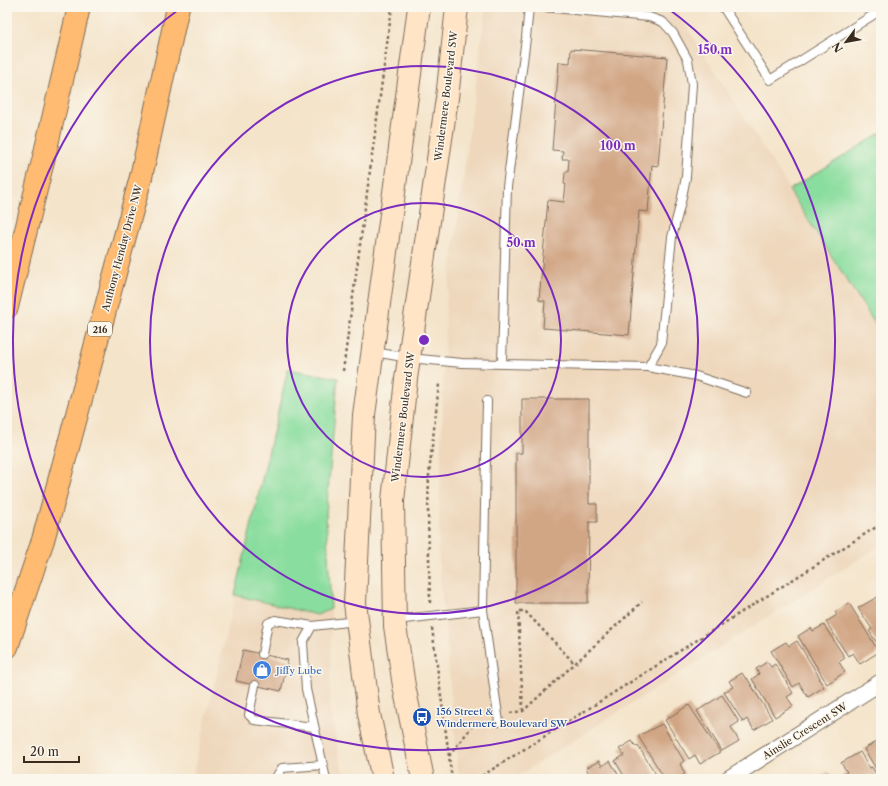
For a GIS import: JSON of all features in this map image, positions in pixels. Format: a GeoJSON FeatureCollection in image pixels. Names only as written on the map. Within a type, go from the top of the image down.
{"type":"FeatureCollection","features":[{"type":"Feature","properties":{"kind":"highway"},"geometry":{"type":"LineString","coordinates":[[7,307],[79,7]]}},
{"type":"Feature","properties":{"kind":"highway","name":"Anthony Henday Drive NW"},"geometry":{"type":"LineString","coordinates":[[7,647],[43,540],[138,185],[178,7]]}},
{"type":"Feature","properties":{"kind":"main road"},"geometry":{"type":"LineString","coordinates":[[383,779],[369,714],[355,603],[364,415],[419,7]]}},
{"type":"Feature","properties":{"kind":"main road","name":"Windermere Boulevard SW"},"geometry":{"type":"LineString","coordinates":[[423,779],[404,686],[395,620],[393,501],[409,358],[447,98],[457,7]]}},
{"type":"Feature","properties":{"kind":"street","name":"Ainslie Crescent SW"},"geometry":{"type":"LineString","coordinates":[[728,779],[881,682]]}},
{"type":"Feature","properties":{"kind":"lane"},"geometry":{"type":"LineString","coordinates":[[502,363],[507,186],[529,7]]}},
{"type":"Feature","properties":{"kind":"lane"},"geometry":{"type":"LineString","coordinates":[[544,7],[649,17],[663,22],[673,33],[688,60],[692,84],[686,177],[672,237],[661,344],[648,367]]}},
{"type":"Feature","properties":{"kind":"lane"},"geometry":{"type":"LineString","coordinates":[[723,7],[770,80],[881,10]]}},
{"type":"Feature","properties":{"kind":"lane"},"geometry":{"type":"LineString","coordinates":[[372,352],[409,358],[462,363],[648,367],[696,376],[747,393]]}},
{"type":"Feature","properties":{"kind":"lane"},"geometry":{"type":"LineString","coordinates":[[487,401],[483,610],[499,722]]}},
{"type":"Feature","properties":{"kind":"lane"},"geometry":{"type":"LineString","coordinates":[[395,620],[483,610]]}},
{"type":"Feature","properties":{"kind":"lane"},"geometry":{"type":"LineString","coordinates":[[262,654],[268,623],[275,620],[312,626],[358,621]]}},
{"type":"Feature","properties":{"kind":"lane"},"geometry":{"type":"LineString","coordinates":[[312,626],[303,642],[306,689],[326,779]]}},
{"type":"Feature","properties":{"kind":"lane"},"geometry":{"type":"LineString","coordinates":[[255,685],[249,715],[254,720],[314,727]]}},
{"type":"Feature","properties":{"kind":"lane"},"geometry":{"type":"LineString","coordinates":[[275,779],[282,768],[322,765]]}},
{"type":"Feature","properties":{"kind":"path"},"geometry":{"type":"LineString","coordinates":[[343,371],[392,7]]}},
{"type":"Feature","properties":{"kind":"path"},"geometry":{"type":"LineString","coordinates":[[439,384],[429,474],[429,597],[433,639],[452,779]]}},
{"type":"Feature","properties":{"kind":"path"},"geometry":{"type":"LineString","coordinates":[[477,779],[881,524]]}},
{"type":"Feature","properties":{"kind":"path"},"geometry":{"type":"LineString","coordinates":[[449,757],[473,725],[510,721],[510,713],[523,711],[642,602]]}},
{"type":"Feature","properties":{"kind":"path"},"geometry":{"type":"LineString","coordinates":[[523,711],[518,611],[525,611],[575,664]]}},
{"type":"Feature","properties":{"kind":"shaded area"},"geometry":{"type":"Polygon","coordinates":[[[486,7],[674,7],[881,333],[881,545],[513,779],[459,779],[438,554],[446,306],[486,7]]]}},
{"type":"Feature","properties":{"kind":"shaded area"},"geometry":{"type":"Polygon","coordinates":[[[288,369],[338,378],[326,514],[331,609],[330,710],[344,779],[192,779],[288,369]]]}},
{"type":"Feature","properties":{"kind":"green space"},"geometry":{"type":"Polygon","coordinates":[[[881,133],[881,333],[789,190],[881,133]]]}},
{"type":"Feature","properties":{"kind":"green space"},"geometry":{"type":"Polygon","coordinates":[[[288,369],[338,378],[326,514],[331,609],[317,615],[235,595],[288,369]]]}},
{"type":"Feature","properties":{"kind":"building"},"geometry":{"type":"Polygon","coordinates":[[[571,49],[667,57],[658,166],[652,165],[648,212],[639,211],[629,335],[543,328],[545,301],[539,300],[548,200],[564,202],[566,184],[564,184],[565,172],[568,172],[569,159],[562,159],[563,151],[552,150],[559,62],[570,63],[571,49]]]}},
{"type":"Feature","properties":{"kind":"building"},"geometry":{"type":"Polygon","coordinates":[[[522,399],[589,399],[589,504],[597,504],[597,522],[589,522],[588,603],[516,603],[516,453],[522,453],[522,399]]]}},
{"type":"Feature","properties":{"kind":"building"},"geometry":{"type":"Polygon","coordinates":[[[881,595],[881,649],[869,631],[872,629],[858,608],[881,595]]]}},
{"type":"Feature","properties":{"kind":"building"},"geometry":{"type":"Polygon","coordinates":[[[849,603],[879,652],[860,664],[853,653],[848,656],[826,622],[837,615],[835,612],[849,603]]]}},
{"type":"Feature","properties":{"kind":"building"},"geometry":{"type":"Polygon","coordinates":[[[824,625],[845,658],[839,662],[845,672],[827,684],[798,636],[811,628],[813,631],[824,625]]]}},
{"type":"Feature","properties":{"kind":"building"},"geometry":{"type":"Polygon","coordinates":[[[797,641],[824,687],[808,697],[799,683],[793,687],[771,651],[786,642],[789,646],[797,641]]]}},
{"type":"Feature","properties":{"kind":"building","name":"Jiffy Lube"},"geometry":{"type":"Polygon","coordinates":[[[243,650],[288,660],[281,691],[236,681],[243,650]]]}},
{"type":"Feature","properties":{"kind":"building"},"geometry":{"type":"Polygon","coordinates":[[[767,662],[771,667],[775,664],[793,693],[787,697],[793,706],[775,717],[752,679],[759,674],[756,669],[767,662]]]}},
{"type":"Feature","properties":{"kind":"building"},"geometry":{"type":"Polygon","coordinates":[[[742,673],[746,679],[747,678],[772,719],[754,730],[747,719],[743,722],[724,692],[733,687],[729,681],[742,673]]]}},
{"type":"Feature","properties":{"kind":"building"},"geometry":{"type":"Polygon","coordinates":[[[722,695],[739,722],[731,727],[739,741],[722,751],[697,711],[722,695]]]}},
{"type":"Feature","properties":{"kind":"building"},"geometry":{"type":"Polygon","coordinates":[[[689,705],[720,752],[700,764],[695,755],[689,759],[665,720],[689,705]]]}},
{"type":"Feature","properties":{"kind":"building"},"geometry":{"type":"Polygon","coordinates":[[[662,724],[684,761],[680,764],[685,774],[677,779],[665,779],[638,736],[662,724]]]}},
{"type":"Feature","properties":{"kind":"building"},"geometry":{"type":"Polygon","coordinates":[[[880,739],[881,741],[881,777],[864,749],[880,739]]]}},
{"type":"Feature","properties":{"kind":"building"},"geometry":{"type":"Polygon","coordinates":[[[632,741],[636,747],[638,746],[659,779],[626,779],[615,761],[624,755],[619,749],[632,741]]]}},
{"type":"Feature","properties":{"kind":"building"},"geometry":{"type":"Polygon","coordinates":[[[860,752],[879,779],[843,779],[842,776],[847,772],[841,763],[860,752]]]}},
{"type":"Feature","properties":{"kind":"building"},"geometry":{"type":"Polygon","coordinates":[[[599,761],[602,766],[610,761],[621,779],[592,779],[586,768],[599,761]]]}},
{"type":"Feature","properties":{"kind":"building"},"geometry":{"type":"Polygon","coordinates":[[[828,772],[832,779],[818,779],[828,772]]]}},
{"type":"Feature","properties":{"kind":"place","name":"Jiffy Lube"},"geometry":{"type":"Point","coordinates":[262,670]}},
{"type":"Feature","properties":{"kind":"place","name":"156 Street & Windermere Boulevard SW"},"geometry":{"type":"Point","coordinates":[422,717]}}]}
